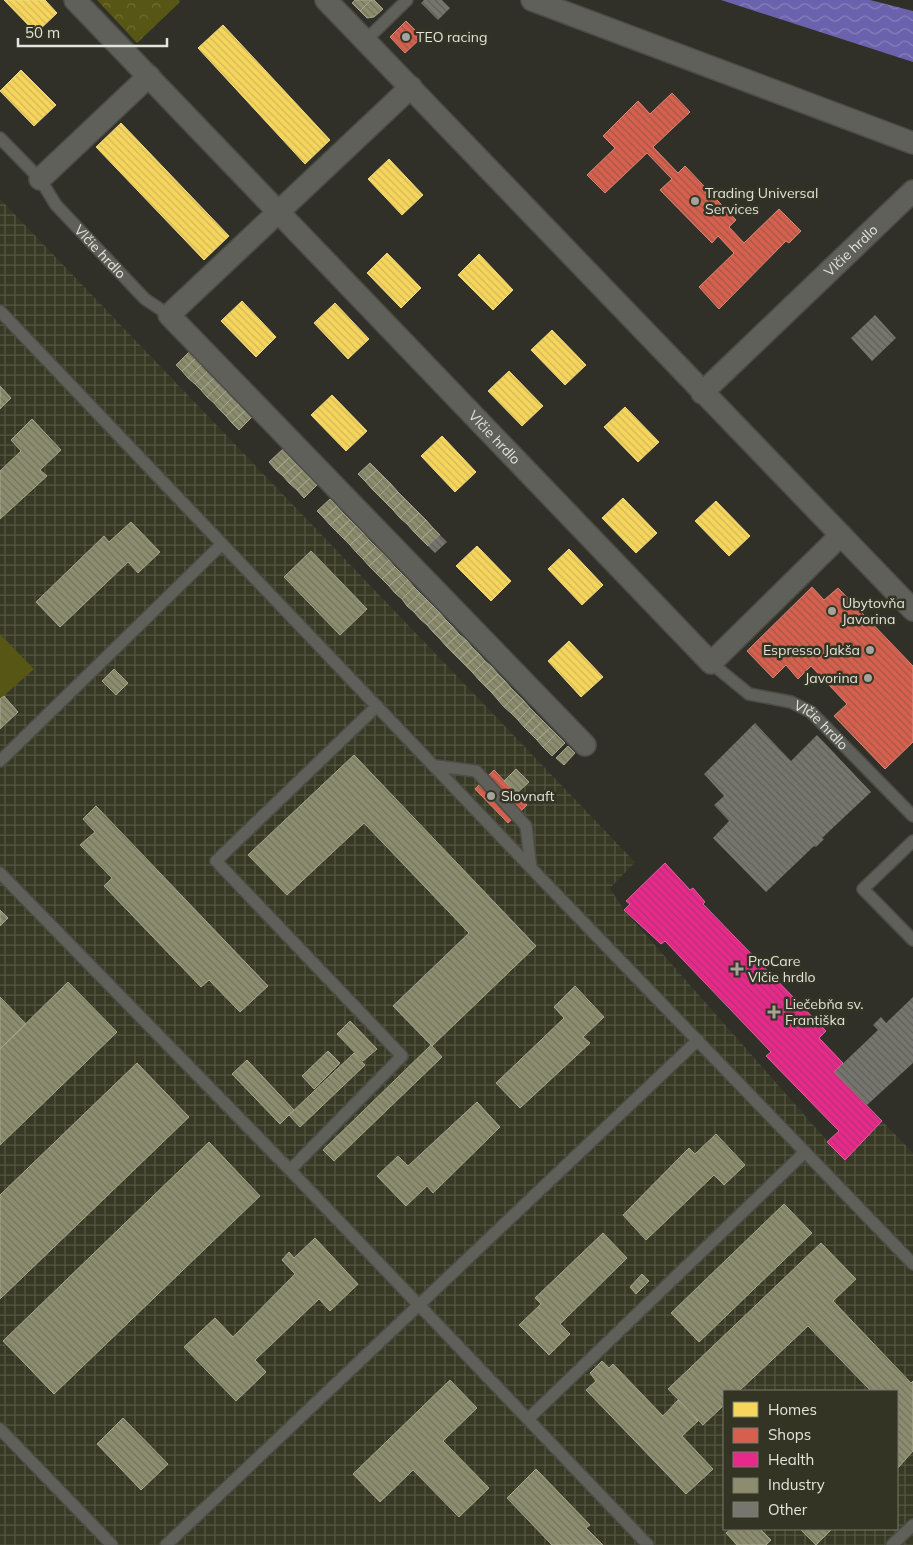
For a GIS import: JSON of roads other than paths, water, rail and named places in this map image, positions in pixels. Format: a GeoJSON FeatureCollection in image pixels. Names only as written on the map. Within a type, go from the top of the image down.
{"type":"FeatureCollection","features":[{"type":"Feature","properties":{"kind":"street","name":"Vlčie hrdlo"},"geometry":{"type":"LineString","coordinates":[[75,0],[711,664]]}},
{"type":"Feature","properties":{"kind":"street"},"geometry":{"type":"LineString","coordinates":[[326,0],[702,393],[913,610]]}},
{"type":"Feature","properties":{"kind":"street"},"geometry":{"type":"LineString","coordinates":[[532,0],[913,143]]}},
{"type":"Feature","properties":{"kind":"street"},"geometry":{"type":"LineString","coordinates":[[40,180],[149,76]]}},
{"type":"Feature","properties":{"kind":"street"},"geometry":{"type":"LineString","coordinates":[[169,315],[411,87]]}},
{"type":"Feature","properties":{"kind":"street","name":"Vlčie hrdlo"},"geometry":{"type":"LineString","coordinates":[[702,393],[913,192]]}},
{"type":"Feature","properties":{"kind":"street","name":"Vlčie hrdlo"},"geometry":{"type":"LineString","coordinates":[[169,315],[585,745]]}},
{"type":"Feature","properties":{"kind":"street"},"geometry":{"type":"LineString","coordinates":[[711,664],[841,535]]}},
{"type":"Feature","properties":{"kind":"lane"},"geometry":{"type":"LineString","coordinates":[[366,40],[407,0]]}},
{"type":"Feature","properties":{"kind":"lane","name":"Vlčie hrdlo"},"geometry":{"type":"LineString","coordinates":[[0,138],[40,180],[56,205],[145,298],[169,315]]}},
{"type":"Feature","properties":{"kind":"lane"},"geometry":{"type":"LineString","coordinates":[[0,311],[436,766],[531,868],[913,1264]]}},
{"type":"Feature","properties":{"kind":"lane"},"geometry":{"type":"LineString","coordinates":[[0,761],[222,544]]}},
{"type":"Feature","properties":{"kind":"lane","name":"Vlčie hrdlo"},"geometry":{"type":"LineString","coordinates":[[711,664],[750,694],[791,702],[811,712],[913,816]]}},
{"type":"Feature","properties":{"kind":"lane"},"geometry":{"type":"LineString","coordinates":[[290,1170],[402,1056],[216,861],[377,706]]}},
{"type":"Feature","properties":{"kind":"lane"},"geometry":{"type":"LineString","coordinates":[[436,766],[476,771],[526,826],[531,868]]}},
{"type":"Feature","properties":{"kind":"lane"},"geometry":{"type":"LineString","coordinates":[[913,841],[863,889],[913,940]]}},
{"type":"Feature","properties":{"kind":"lane"},"geometry":{"type":"LineString","coordinates":[[0,874],[290,1170],[648,1545]]}},
{"type":"Feature","properties":{"kind":"lane"},"geometry":{"type":"LineString","coordinates":[[166,1545],[698,1040]]}},
{"type":"Feature","properties":{"kind":"lane"},"geometry":{"type":"LineString","coordinates":[[528,1419],[805,1152]]}},
{"type":"Feature","properties":{"kind":"lane"},"geometry":{"type":"LineString","coordinates":[[0,1429],[112,1545]]}},
{"type":"Feature","properties":{"kind":"lane"},"geometry":{"type":"LineString","coordinates":[[892,1545],[913,1525]]}},
{"type":"Feature","properties":{"kind":"water"},"geometry":{"type":"Polygon","coordinates":[[[721,0],[870,0],[913,11],[913,62],[721,0]]]}},
{"type":"Feature","properties":{"kind":"place","name":"TEO racing"},"geometry":{"type":"Point","coordinates":[406,37]}},
{"type":"Feature","properties":{"kind":"place","name":"Trading Universal Services"},"geometry":{"type":"Point","coordinates":[695,201]}},
{"type":"Feature","properties":{"kind":"place","name":"Ubytovňa Javorina"},"geometry":{"type":"Point","coordinates":[832,611]}},
{"type":"Feature","properties":{"kind":"place","name":"Espresso Jakša"},"geometry":{"type":"Point","coordinates":[870,650]}},
{"type":"Feature","properties":{"kind":"place","name":"Javorina"},"geometry":{"type":"Point","coordinates":[868,678]}},
{"type":"Feature","properties":{"kind":"place","name":"Slovnaft"},"geometry":{"type":"Point","coordinates":[491,796]}},
{"type":"Feature","properties":{"kind":"place","name":"ProCare Vlčie hrdlo"},"geometry":{"type":"Point","coordinates":[737,969]}},
{"type":"Feature","properties":{"kind":"place","name":"Liečebňa sv. Františka"},"geometry":{"type":"Point","coordinates":[774,1012]}}]}
